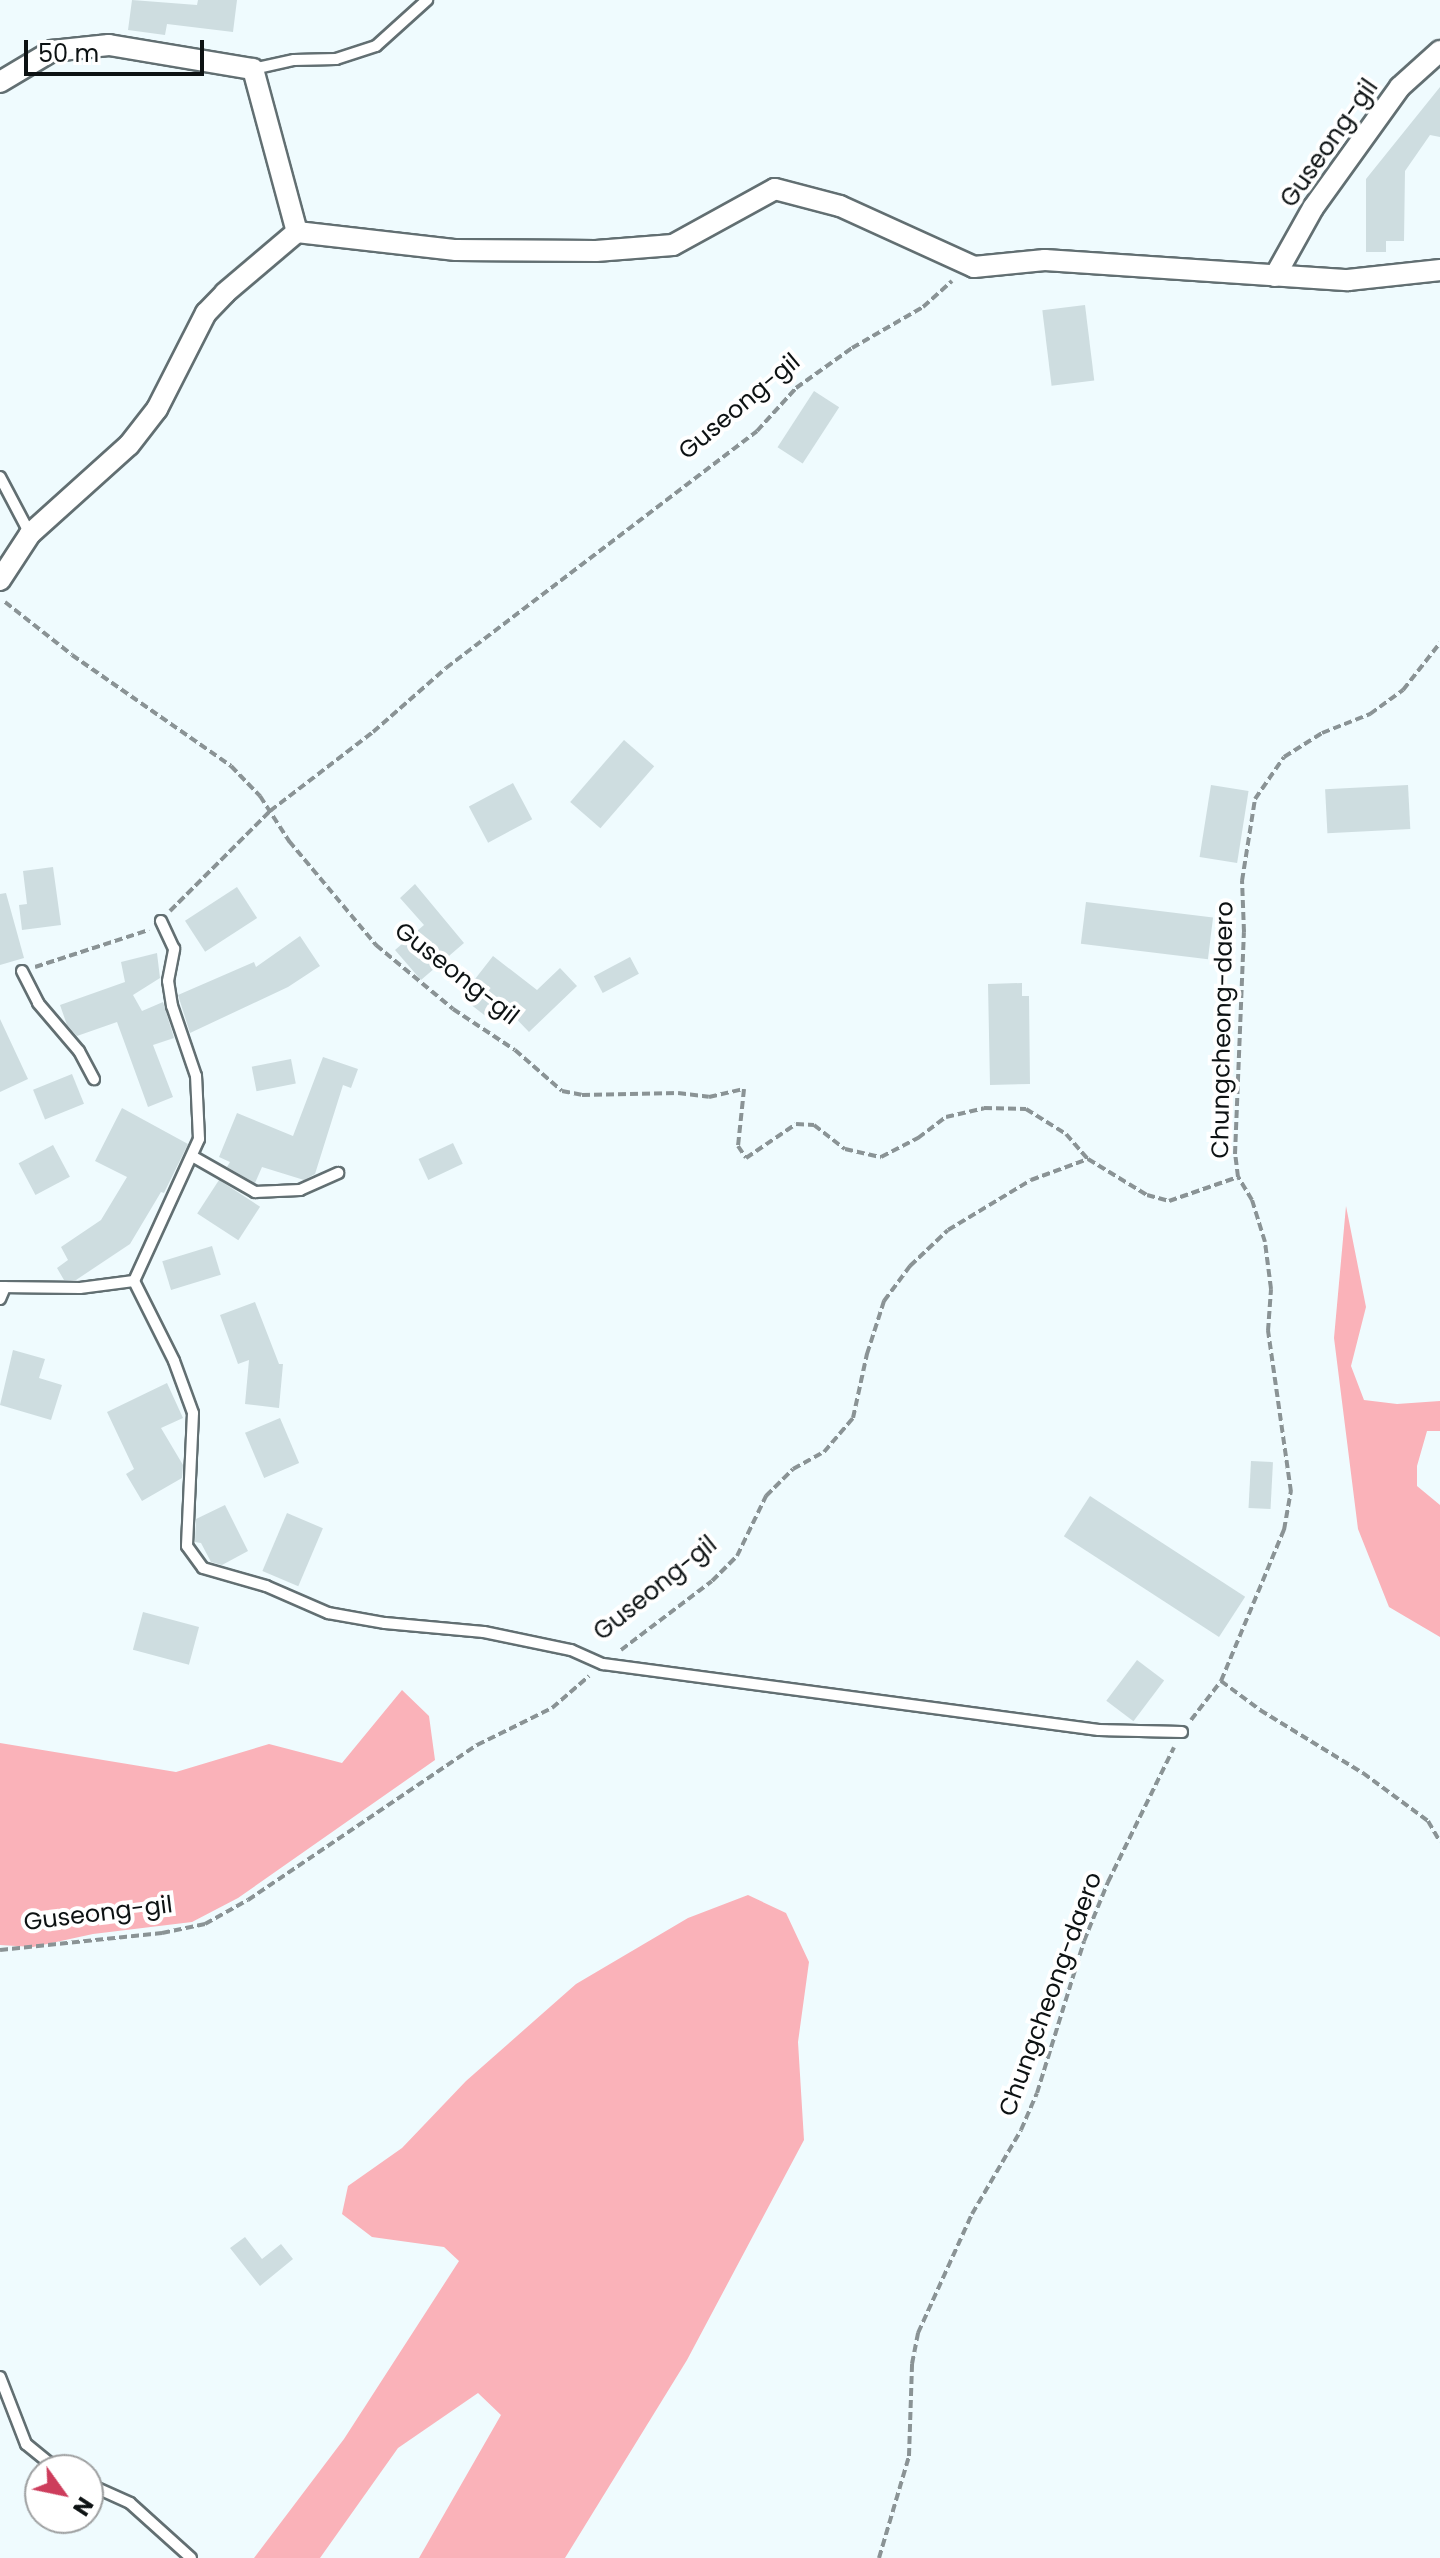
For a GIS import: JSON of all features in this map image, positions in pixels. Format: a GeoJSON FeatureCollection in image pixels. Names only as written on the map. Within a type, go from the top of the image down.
{"type":"FeatureCollection","features":[{"type":"Feature","properties":{"kind":"street"},"geometry":{"type":"LineString","coordinates":[[0,82],[52,51],[109,45],[253,69],[297,232]]}},
{"type":"Feature","properties":{"kind":"street","name":"Guseong-gil"},"geometry":{"type":"LineString","coordinates":[[1275,276],[1313,208],[1400,87],[1440,51]]}},
{"type":"Feature","properties":{"kind":"street"},"geometry":{"type":"LineString","coordinates":[[0,580],[30,534],[129,445],[157,409],[206,313],[297,232],[456,250],[596,251],[673,245],[775,189],[840,206],[974,267],[1045,260],[1348,280],[1440,270]]}},
{"type":"Feature","properties":{"kind":"lane"},"geometry":{"type":"LineString","coordinates":[[253,69],[294,60],[336,59],[376,46],[427,0]]}},
{"type":"Feature","properties":{"kind":"lane"},"geometry":{"type":"LineString","coordinates":[[0,477],[30,534]]}},
{"type":"Feature","properties":{"kind":"lane"},"geometry":{"type":"LineString","coordinates":[[0,1299],[3,1287],[80,1288],[134,1281],[192,1156],[199,1139],[196,1076],[172,1006],[168,981],[174,949],[161,921]]}},
{"type":"Feature","properties":{"kind":"lane"},"geometry":{"type":"LineString","coordinates":[[22,971],[38,1003],[79,1051],[94,1079]]}},
{"type":"Feature","properties":{"kind":"lane"},"geometry":{"type":"LineString","coordinates":[[192,1156],[255,1192],[300,1190],[338,1173]]}},
{"type":"Feature","properties":{"kind":"lane","name":"Guseong-gil"},"geometry":{"type":"LineString","coordinates":[[134,1281],[174,1361],[193,1413],[187,1546],[203,1568],[266,1586],[328,1613],[385,1623],[484,1632],[571,1650],[603,1664],[1099,1730],[1182,1732]]}},
{"type":"Feature","properties":{"kind":"lane"},"geometry":{"type":"LineString","coordinates":[[0,2377],[26,2444],[38,2454]]}},
{"type":"Feature","properties":{"kind":"lane"},"geometry":{"type":"LineString","coordinates":[[104,2491],[130,2503],[191,2558]]}},
{"type":"Feature","properties":{"kind":"path","name":"Guseong-gil"},"geometry":{"type":"LineString","coordinates":[[22,971],[145,932],[161,921],[270,811],[373,732],[446,668],[757,431],[796,388],[852,348],[923,307],[944,286],[974,267]]}},
{"type":"Feature","properties":{"kind":"path","name":"Guseong-gil"},"geometry":{"type":"LineString","coordinates":[[0,598],[72,655],[231,766],[376,945],[442,1000],[515,1050],[562,1091],[582,1095],[678,1093],[709,1097],[744,1089],[738,1146],[746,1158],[796,1124],[814,1125],[845,1149],[881,1157],[918,1138],[946,1117],[984,1108],[1026,1109],[1066,1134],[1088,1159],[1019,1187],[948,1230],[910,1266],[884,1301],[867,1354],[853,1418],[824,1452],[793,1469],[766,1496],[737,1556],[712,1581],[603,1664],[552,1708],[477,1745],[248,1900],[205,1924],[162,1933],[0,1950]]}},
{"type":"Feature","properties":{"kind":"path","name":"Chungcheong-daero"},"geometry":{"type":"LineString","coordinates":[[879,2558],[909,2456],[912,2364],[918,2333],[972,2214],[1021,2130],[1037,2093],[1084,1941],[1108,1882],[1182,1732],[1221,1681],[1284,1530],[1291,1492],[1268,1331],[1271,1289],[1265,1242],[1252,1200],[1238,1177],[1235,1154],[1244,932],[1242,881],[1255,799],[1284,757],[1322,733],[1370,714],[1403,690],[1440,643]]}},
{"type":"Feature","properties":{"kind":"path"},"geometry":{"type":"LineString","coordinates":[[1088,1159],[1147,1195],[1169,1201],[1238,1177]]}},
{"type":"Feature","properties":{"kind":"path"},"geometry":{"type":"LineString","coordinates":[[1221,1681],[1260,1710],[1363,1773],[1428,1821],[1440,1842]]}},
{"type":"Feature","properties":{"kind":"shaded area"},"geometry":{"type":"Polygon","coordinates":[[[1346,1206],[1366,1307],[1351,1366],[1364,1400],[1397,1404],[1440,1401],[1440,1431],[1427,1431],[1417,1466],[1417,1486],[1440,1505],[1440,1637],[1389,1607],[1358,1529],[1334,1338],[1346,1206]]]}},
{"type":"Feature","properties":{"kind":"shaded area"},"geometry":{"type":"Polygon","coordinates":[[[402,1690],[429,1716],[435,1760],[238,1898],[192,1922],[93,1934],[33,1947],[0,1945],[0,1743],[176,1772],[269,1744],[342,1763],[402,1690]]]}},
{"type":"Feature","properties":{"kind":"shaded area"},"geometry":{"type":"Polygon","coordinates":[[[748,1895],[786,1913],[809,1962],[798,2042],[804,2140],[687,2360],[565,2558],[419,2558],[501,2415],[478,2393],[398,2448],[320,2558],[254,2558],[344,2439],[459,2261],[444,2247],[372,2237],[342,2214],[348,2186],[402,2148],[466,2081],[576,1984],[688,1918],[748,1895]]]}},
{"type":"Feature","properties":{"kind":"building"},"geometry":{"type":"Polygon","coordinates":[[[132,0],[197,5],[198,0],[237,0],[233,32],[167,24],[165,35],[128,30],[132,0]]]}},
{"type":"Feature","properties":{"kind":"building"},"geometry":{"type":"Polygon","coordinates":[[[1440,87],[1440,137],[1430,135],[1405,171],[1404,241],[1386,241],[1386,252],[1366,252],[1366,179],[1440,87]]]}},
{"type":"Feature","properties":{"kind":"building"},"geometry":{"type":"Polygon","coordinates":[[[1085,305],[1094,380],[1052,386],[1042,310],[1085,305]]]}},
{"type":"Feature","properties":{"kind":"building"},"geometry":{"type":"Polygon","coordinates":[[[814,391],[839,407],[803,464],[778,447],[814,391]]]}},
{"type":"Feature","properties":{"kind":"building"},"geometry":{"type":"Polygon","coordinates":[[[624,740],[654,766],[600,828],[570,802],[624,740]]]}},
{"type":"Feature","properties":{"kind":"building"},"geometry":{"type":"Polygon","coordinates":[[[513,783],[532,819],[488,843],[469,806],[513,783]]]}},
{"type":"Feature","properties":{"kind":"building"},"geometry":{"type":"Polygon","coordinates":[[[1211,785],[1249,791],[1237,863],[1200,857],[1211,785]]]}},
{"type":"Feature","properties":{"kind":"building"},"geometry":{"type":"Polygon","coordinates":[[[1408,785],[1410,829],[1327,833],[1325,789],[1408,785]]]}},
{"type":"Feature","properties":{"kind":"building"},"geometry":{"type":"Polygon","coordinates":[[[53,867],[61,925],[22,930],[19,905],[27,904],[23,871],[53,867]]]}},
{"type":"Feature","properties":{"kind":"building"},"geometry":{"type":"Polygon","coordinates":[[[415,884],[464,943],[421,980],[395,950],[424,925],[400,898],[415,884]]]}},
{"type":"Feature","properties":{"kind":"building"},"geometry":{"type":"Polygon","coordinates":[[[237,887],[257,918],[205,952],[185,921],[237,887]]]}},
{"type":"Feature","properties":{"kind":"building"},"geometry":{"type":"Polygon","coordinates":[[[6,893],[24,958],[0,965],[0,894],[6,893]]]}},
{"type":"Feature","properties":{"kind":"building"},"geometry":{"type":"Polygon","coordinates":[[[1086,902],[1213,918],[1208,959],[1081,944],[1086,902]]]}},
{"type":"Feature","properties":{"kind":"building"},"geometry":{"type":"Polygon","coordinates":[[[300,936],[320,966],[288,987],[190,1033],[178,995],[254,962],[256,967],[300,936]]]}},
{"type":"Feature","properties":{"kind":"building"},"geometry":{"type":"Polygon","coordinates":[[[157,953],[160,978],[133,995],[142,1011],[163,1002],[174,1038],[153,1045],[173,1097],[148,1107],[117,1022],[77,1036],[67,1025],[60,1005],[125,982],[121,962],[157,953]]]}},
{"type":"Feature","properties":{"kind":"building"},"geometry":{"type":"Polygon","coordinates":[[[493,956],[537,990],[560,968],[577,986],[529,1032],[504,1006],[492,1021],[461,997],[493,956]]]}},
{"type":"Feature","properties":{"kind":"building"},"geometry":{"type":"Polygon","coordinates":[[[630,957],[639,974],[603,993],[594,976],[630,957]]]}},
{"type":"Feature","properties":{"kind":"building"},"geometry":{"type":"Polygon","coordinates":[[[1022,983],[1022,996],[1029,996],[1030,1084],[990,1085],[988,984],[1022,983]]]}},
{"type":"Feature","properties":{"kind":"building"},"geometry":{"type":"Polygon","coordinates":[[[0,1019],[28,1079],[0,1092],[0,1019]]]}},
{"type":"Feature","properties":{"kind":"building"},"geometry":{"type":"Polygon","coordinates":[[[323,1057],[358,1069],[351,1088],[343,1085],[315,1174],[304,1180],[262,1167],[255,1183],[227,1167],[230,1162],[219,1157],[237,1113],[293,1136],[323,1057]]]}},
{"type":"Feature","properties":{"kind":"building"},"geometry":{"type":"Polygon","coordinates":[[[291,1059],[296,1084],[257,1091],[252,1067],[291,1059]]]}},
{"type":"Feature","properties":{"kind":"building"},"geometry":{"type":"Polygon","coordinates":[[[72,1074],[84,1104],[45,1119],[33,1090],[72,1074]]]}},
{"type":"Feature","properties":{"kind":"building"},"geometry":{"type":"Polygon","coordinates":[[[122,1108],[188,1144],[164,1193],[161,1192],[130,1244],[76,1280],[64,1280],[57,1268],[68,1260],[61,1247],[101,1220],[127,1177],[95,1161],[122,1108]]]}},
{"type":"Feature","properties":{"kind":"building"},"geometry":{"type":"Polygon","coordinates":[[[453,1143],[463,1164],[428,1180],[419,1159],[453,1143]]]}},
{"type":"Feature","properties":{"kind":"building"},"geometry":{"type":"Polygon","coordinates":[[[53,1145],[70,1177],[35,1195],[19,1163],[53,1145]]]}},
{"type":"Feature","properties":{"kind":"building"},"geometry":{"type":"Polygon","coordinates":[[[219,1180],[260,1207],[238,1240],[197,1214],[219,1180]]]}},
{"type":"Feature","properties":{"kind":"building"},"geometry":{"type":"Polygon","coordinates":[[[212,1246],[221,1275],[171,1290],[162,1261],[212,1246]]]}},
{"type":"Feature","properties":{"kind":"building"},"geometry":{"type":"Polygon","coordinates":[[[255,1302],[279,1364],[283,1364],[279,1408],[245,1404],[249,1360],[238,1364],[220,1315],[255,1302]]]}},
{"type":"Feature","properties":{"kind":"building"},"geometry":{"type":"Polygon","coordinates":[[[13,1350],[45,1359],[39,1378],[62,1385],[51,1420],[0,1405],[13,1350]]]}},
{"type":"Feature","properties":{"kind":"building"},"geometry":{"type":"Polygon","coordinates":[[[167,1383],[183,1418],[161,1428],[183,1465],[182,1478],[142,1501],[126,1474],[134,1469],[107,1412],[167,1383]]]}},
{"type":"Feature","properties":{"kind":"building"},"geometry":{"type":"Polygon","coordinates":[[[280,1418],[299,1463],[264,1478],[245,1433],[280,1418]]]}},
{"type":"Feature","properties":{"kind":"building"},"geometry":{"type":"Polygon","coordinates":[[[1251,1461],[1273,1462],[1271,1509],[1249,1508],[1251,1461]]]}},
{"type":"Feature","properties":{"kind":"building"},"geometry":{"type":"Polygon","coordinates":[[[1090,1496],[1245,1597],[1219,1637],[1064,1536],[1090,1496]]]}},
{"type":"Feature","properties":{"kind":"building"},"geometry":{"type":"Polygon","coordinates":[[[225,1505],[248,1551],[222,1565],[211,1562],[201,1543],[195,1542],[196,1519],[225,1505]]]}},
{"type":"Feature","properties":{"kind":"building"},"geometry":{"type":"Polygon","coordinates":[[[287,1513],[323,1528],[298,1586],[262,1571],[287,1513]]]}},
{"type":"Feature","properties":{"kind":"building"},"geometry":{"type":"Polygon","coordinates":[[[143,1612],[199,1627],[189,1665],[133,1650],[143,1612]]]}},
{"type":"Feature","properties":{"kind":"building"},"geometry":{"type":"Polygon","coordinates":[[[1137,1660],[1164,1680],[1133,1721],[1106,1701],[1137,1660]]]}},
{"type":"Feature","properties":{"kind":"building"},"geometry":{"type":"Polygon","coordinates":[[[245,2237],[262,2259],[281,2244],[293,2259],[260,2286],[230,2248],[245,2237]]]}}]}
